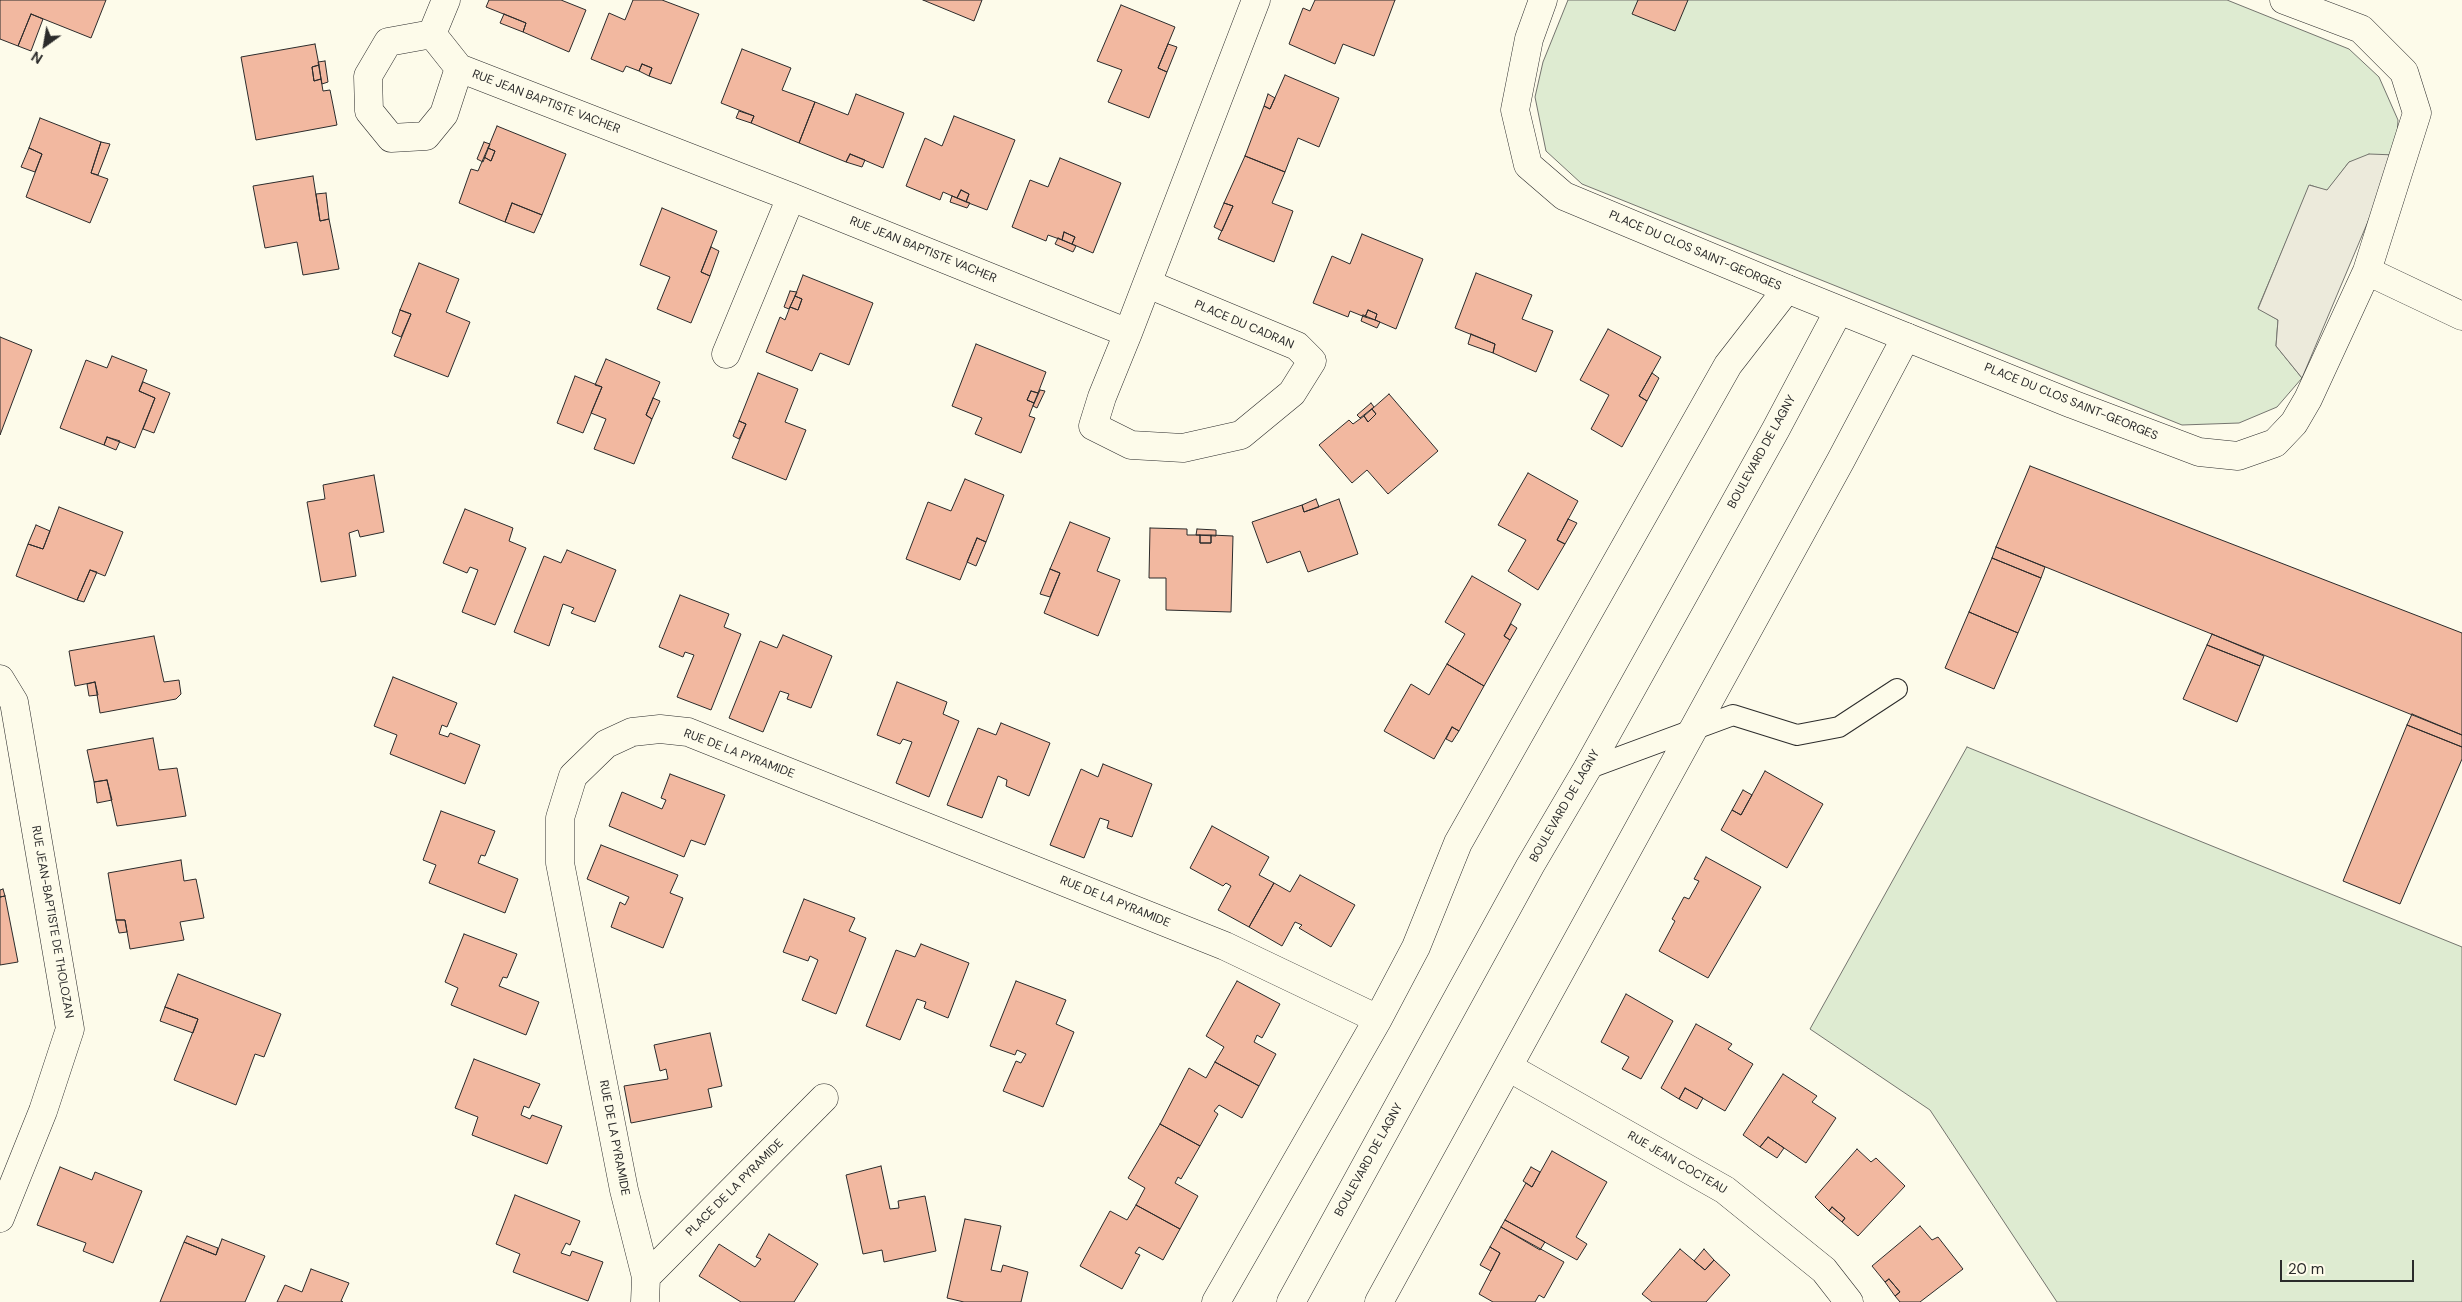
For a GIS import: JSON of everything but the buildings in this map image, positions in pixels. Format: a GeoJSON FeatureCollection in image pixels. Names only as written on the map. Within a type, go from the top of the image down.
{"type":"FeatureCollection","features":[{"type":"Feature","properties":{"kind":"street"},"geometry":{"type":"LineString","coordinates":[[446,0],[432,34],[388,42],[368,76],[369,111],[392,138],[426,136],[444,114],[459,68]]}},
{"type":"Feature","properties":{"kind":"street"},"geometry":{"type":"LineString","coordinates":[[1128,333],[1256,0]]}},
{"type":"Feature","properties":{"kind":"street","name":"PLACE DU CLOS SAINT-GEORGES"},"geometry":{"type":"LineString","coordinates":[[1543,0],[1529,39],[1515,110],[1528,165],[1564,196],[1839,310],[2199,452],[2238,456],[2274,443],[2294,423],[2308,399],[2367,272],[2417,113],[2404,72],[2361,29],[2284,0]]}},
{"type":"Feature","properties":{"kind":"street","name":"RUE JEAN BAPTISTE VACHER"},"geometry":{"type":"LineString","coordinates":[[432,34],[459,68],[791,197],[1128,333]]}},
{"type":"Feature","properties":{"kind":"street"},"geometry":{"type":"LineString","coordinates":[[726,354],[791,197]]}},
{"type":"Feature","properties":{"kind":"street"},"geometry":{"type":"LineString","coordinates":[[2367,272],[2462,316]]}},
{"type":"Feature","properties":{"kind":"street","name":"PLACE DU CADRAN"},"geometry":{"type":"LineString","coordinates":[[1128,333],[1102,397],[1093,426],[1131,445],[1183,448],[1241,435],[1292,393],[1312,361],[1297,346],[1148,284]]}},
{"type":"Feature","properties":{"kind":"street"},"geometry":{"type":"LineString","coordinates":[[1216,1302],[1378,1019],[1416,948],[1458,843],[1728,365],[1787,289]]}},
{"type":"Feature","properties":{"kind":"street","name":"BOULEVARD DE LAGNY"},"geometry":{"type":"LineString","coordinates":[[1291,1302],[1530,866],[1587,769],[1776,429],[1839,310]]}},
{"type":"Feature","properties":{"kind":"street"},"geometry":{"type":"LineString","coordinates":[[1379,1302],[1841,460],[1906,337]]}},
{"type":"Feature","properties":{"kind":"street","name":"RUE JEAN-BAPTISTE DE THOLOZAN"},"geometry":{"type":"LineString","coordinates":[[0,679],[14,702],[70,1029],[43,1111],[0,1218]]}},
{"type":"Feature","properties":{"kind":"street","name":"RUE DE LA PYRAMIDE"},"geometry":{"type":"LineString","coordinates":[[645,1290],[560,863],[560,818],[573,776],[606,744],[632,732],[660,729],[688,732],[1225,946],[1378,1019]]}},
{"type":"Feature","properties":{"kind":"street","name":"RUE JEAN COCTEAU"},"geometry":{"type":"LineString","coordinates":[[1508,1067],[1725,1190],[1824,1270],[1849,1302]]}},
{"type":"Feature","properties":{"kind":"street","name":"PLACE DE LA PYRAMIDE"},"geometry":{"type":"LineString","coordinates":[[645,1290],[824,1098]]}},
{"type":"Feature","properties":{"kind":"lane"},"geometry":{"type":"LineString","coordinates":[[1587,769],[1733,715],[1797,735],[1839,727],[1897,689]]}},
{"type":"Feature","properties":{"kind":"green space"},"geometry":{"type":"Polygon","coordinates":[[[1568,0],[2227,0],[2349,49],[2379,77],[2398,120],[2396,155],[2349,162],[2327,191],[2310,185],[2258,308],[2278,320],[2276,346],[2302,378],[2277,407],[2239,423],[2182,425],[1582,184],[1546,151],[1535,97],[1543,62],[1568,0]]]}},
{"type":"Feature","properties":{"kind":"green space"},"geometry":{"type":"Polygon","coordinates":[[[1967,747],[2462,947],[2462,1302],[2057,1302],[1930,1110],[1810,1029],[1967,747]]]}},
{"type":"Feature","properties":{"kind":"shaded area"},"geometry":{"type":"Polygon","coordinates":[[[2369,154],[2396,155],[2302,378],[2276,346],[2278,320],[2258,309],[2309,185],[2327,190],[2349,162],[2369,154]]]}}]}
